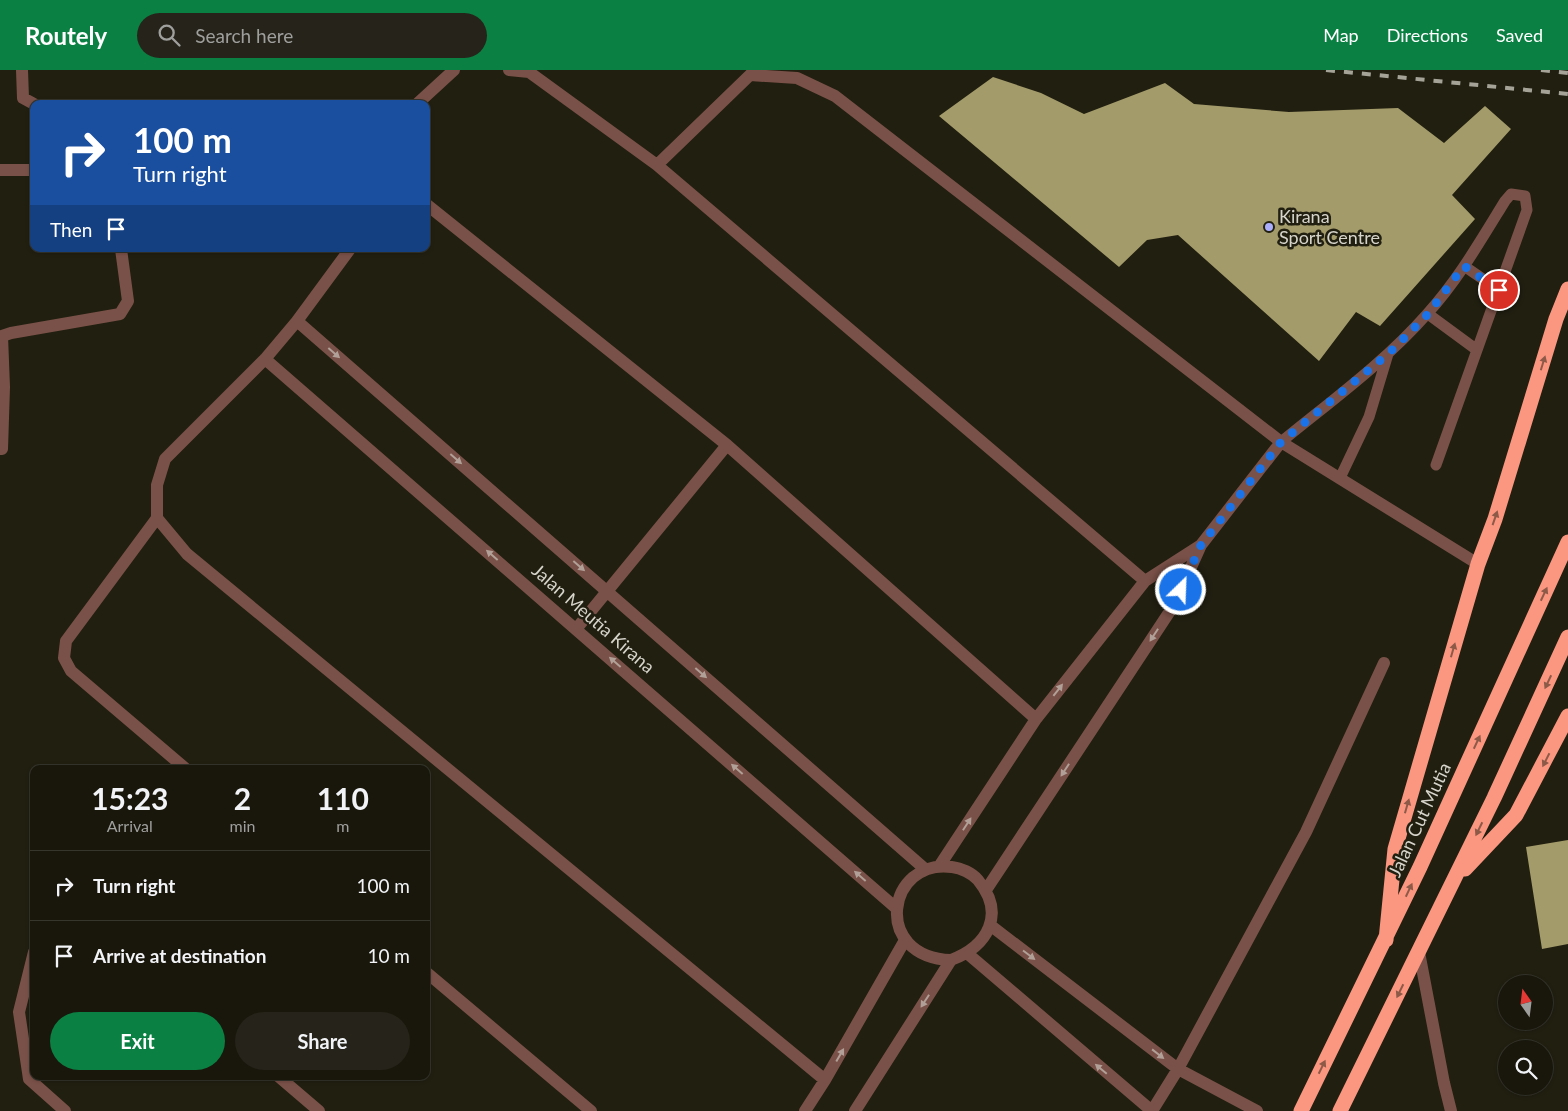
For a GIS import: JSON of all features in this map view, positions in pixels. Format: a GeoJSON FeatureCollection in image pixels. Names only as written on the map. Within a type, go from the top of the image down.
{"type":"FeatureCollection","features":[{"type":"Feature","properties":{"kind":"highway"},"geometry":{"type":"LineString","coordinates":[[1386,940],[1394,849],[1478,564],[1495,519],[1556,319],[1568,289]]}},
{"type":"Feature","properties":{"kind":"highway","name":"Jalan Cut Mutia"},"geometry":{"type":"LineString","coordinates":[[1301,1111],[1386,940],[1568,542]]}},
{"type":"Feature","properties":{"kind":"highway"},"geometry":{"type":"LineString","coordinates":[[1340,1111],[1455,879],[1568,637]]}},
{"type":"Feature","properties":{"kind":"highway"},"geometry":{"type":"LineString","coordinates":[[1455,879],[1516,815],[1568,716]]}},
{"type":"Feature","properties":{"kind":"street"},"geometry":{"type":"LineString","coordinates":[[22,70],[23,98],[30,102]]}},
{"type":"Feature","properties":{"kind":"street"},"geometry":{"type":"LineString","coordinates":[[421,100],[454,70]]}},
{"type":"Feature","properties":{"kind":"street"},"geometry":{"type":"LineString","coordinates":[[509,70],[528,72],[657,165],[1144,581]]}},
{"type":"Feature","properties":{"kind":"street"},"geometry":{"type":"LineString","coordinates":[[657,165],[750,75],[797,78],[835,96],[1281,442],[1478,564]]}},
{"type":"Feature","properties":{"kind":"street"},"geometry":{"type":"LineString","coordinates":[[0,170],[30,170]]}},
{"type":"Feature","properties":{"kind":"street"},"geometry":{"type":"LineString","coordinates":[[430,207],[727,445],[1036,719]]}},
{"type":"Feature","properties":{"kind":"street"},"geometry":{"type":"LineString","coordinates":[[0,449],[2,449],[4,387],[2,336],[120,314],[128,301],[121,252]]}},
{"type":"Feature","properties":{"kind":"street"},"geometry":{"type":"LineString","coordinates":[[181,765],[71,671],[64,658],[66,641],[157,518],[157,486],[165,459],[265,359],[297,321],[348,252]]}},
{"type":"Feature","properties":{"kind":"street","name":"Jalan Meutia Kirana"},"geometry":{"type":"LineString","coordinates":[[297,321],[925,869]]}},
{"type":"Feature","properties":{"kind":"street","name":"Jalan Meutia Kirana"},"geometry":{"type":"LineString","coordinates":[[265,359],[577,628],[896,908]]}},
{"type":"Feature","properties":{"kind":"street"},"geometry":{"type":"LineString","coordinates":[[986,890],[1174,605],[1201,545],[1281,442]]}},
{"type":"Feature","properties":{"kind":"street"},"geometry":{"type":"LineString","coordinates":[[577,628],[727,445]]}},
{"type":"Feature","properties":{"kind":"street"},"geometry":{"type":"LineString","coordinates":[[157,518],[187,554],[825,1080]]}},
{"type":"Feature","properties":{"kind":"street"},"geometry":{"type":"LineString","coordinates":[[940,865],[1036,719],[1144,581],[1201,545]]}},
{"type":"Feature","properties":{"kind":"street"},"geometry":{"type":"LineString","coordinates":[[968,954],[1152,1111],[1178,1069],[1306,832],[1384,663]]}},
{"type":"Feature","properties":{"kind":"street"},"geometry":{"type":"LineString","coordinates":[[940,865],[958,868],[975,876],[986,890],[992,908],[990,925],[982,942],[968,954],[951,960],[934,959],[918,952],[905,940],[897,925],[896,908],[905,884],[925,869],[940,865]]}},
{"type":"Feature","properties":{"kind":"street"},"geometry":{"type":"LineString","coordinates":[[990,925],[1178,1069],[1257,1111]]}},
{"type":"Feature","properties":{"kind":"street"},"geometry":{"type":"LineString","coordinates":[[805,1111],[825,1080],[905,940]]}},
{"type":"Feature","properties":{"kind":"street"},"geometry":{"type":"LineString","coordinates":[[1419,952],[1451,1111]]}},
{"type":"Feature","properties":{"kind":"street"},"geometry":{"type":"LineString","coordinates":[[854,1111],[951,960]]}},
{"type":"Feature","properties":{"kind":"street"},"geometry":{"type":"LineString","coordinates":[[30,968],[19,1012],[28,1079],[65,1111]]}},
{"type":"Feature","properties":{"kind":"street"},"geometry":{"type":"LineString","coordinates":[[430,975],[591,1111]]}},
{"type":"Feature","properties":{"kind":"street"},"geometry":{"type":"LineString","coordinates":[[283,1080],[320,1111]]}},
{"type":"Feature","properties":{"kind":"lane"},"geometry":{"type":"LineString","coordinates":[[1281,442],[1388,354],[1428,314],[1464,266],[1504,201],[1511,194],[1525,196],[1527,210],[1436,465]]}},
{"type":"Feature","properties":{"kind":"lane"},"geometry":{"type":"LineString","coordinates":[[1464,266],[1499,290]]}},
{"type":"Feature","properties":{"kind":"lane"},"geometry":{"type":"LineString","coordinates":[[1428,314],[1477,350]]}},
{"type":"Feature","properties":{"kind":"lane"},"geometry":{"type":"LineString","coordinates":[[1340,478],[1369,417],[1388,354]]}},
{"type":"Feature","properties":{"kind":"building","name":"Kirana Sport Centre"},"geometry":{"type":"Polygon","coordinates":[[[993,77],[1041,93],[1084,114],[1165,83],[1194,104],[1289,112],[1398,108],[1444,143],[1485,106],[1511,129],[1452,195],[1475,219],[1380,326],[1356,312],[1319,361],[1178,235],[1147,240],[1119,267],[939,116],[993,77]]]}},
{"type":"Feature","properties":{"kind":"building"},"geometry":{"type":"Polygon","coordinates":[[[1568,840],[1568,944],[1542,949],[1526,847],[1568,840]]]}},
{"type":"Feature","properties":{"kind":"railway"},"geometry":{"type":"LineString","coordinates":[[1326,70],[1568,94]]}},
{"type":"Feature","properties":{"kind":"railway"},"geometry":{"type":"LineString","coordinates":[[1541,70],[1568,73]]}},
{"type":"Feature","properties":{"kind":"place","name":"Kirana Sport Centre"},"geometry":{"type":"Point","coordinates":[1269,227]}},
{"type":"Feature","properties":{"kind":"route"},"geometry":{"type":"LineString","coordinates":[[1181,590],[1201,545],[1281,442],[1388,354],[1428,314],[1464,266],[1499,290]]}}]}
